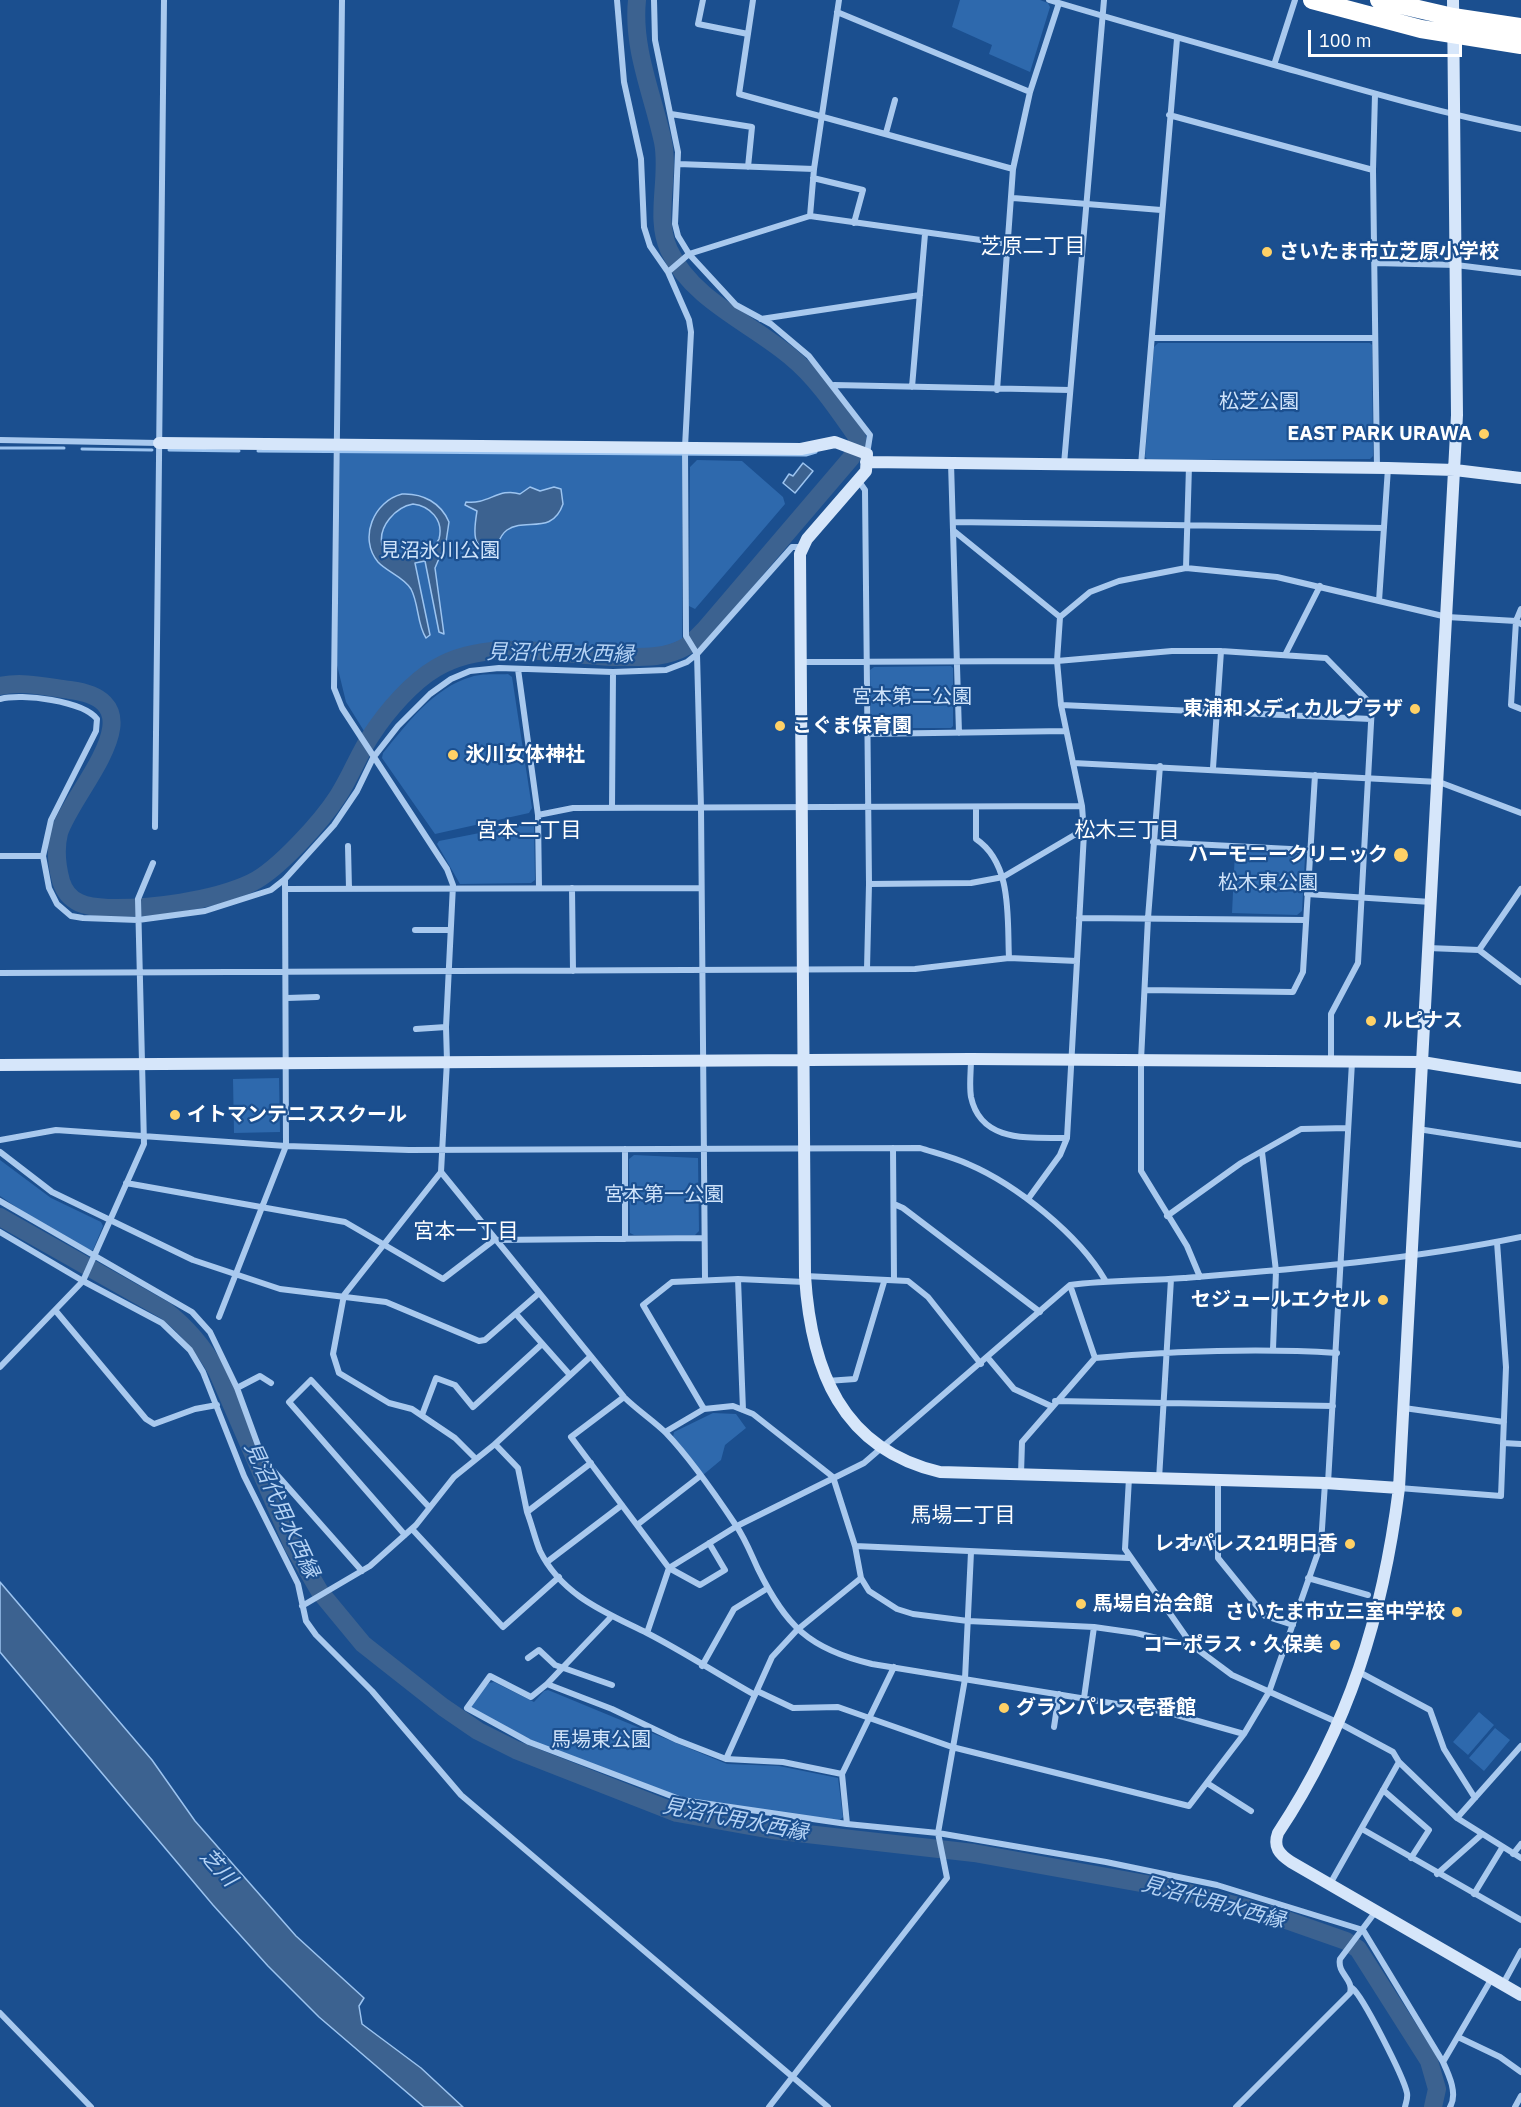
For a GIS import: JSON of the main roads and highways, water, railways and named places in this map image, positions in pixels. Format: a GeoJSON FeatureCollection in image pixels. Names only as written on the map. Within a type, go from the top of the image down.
{"type":"FeatureCollection","features":[{"type":"Feature","properties":{"kind":"highway"},"geometry":{"type":"LineString","coordinates":[[1312,0],[1455,36],[1521,45]]}},
{"type":"Feature","properties":{"kind":"highway"},"geometry":{"type":"LineString","coordinates":[[1379,0],[1453,8],[1521,27]]}},
{"type":"Feature","properties":{"kind":"water"},"geometry":{"type":"Polygon","coordinates":[[[803,463],[813,471],[795,493],[783,483],[789,474],[793,476],[803,463]]]}},
{"type":"Feature","properties":{"kind":"water"},"geometry":{"type":"Polygon","coordinates":[[[530,487],[540,491],[554,487],[561,489],[563,504],[558,514],[545,523],[514,526],[507,530],[495,550],[481,547],[475,532],[477,511],[465,505],[466,502],[481,501],[499,494],[513,492],[520,494],[530,487]]]}},
{"type":"Feature","properties":{"kind":"water"},"geometry":{"type":"Polygon","coordinates":[[[402,494],[424,497],[441,509],[449,522],[446,542],[435,568],[444,634],[439,632],[425,561],[415,563],[430,635],[426,638],[411,589],[404,581],[382,566],[372,552],[369,532],[372,522],[377,512],[392,498],[402,494]],[[413,504],[400,509],[390,518],[381,538],[382,545],[388,550],[412,555],[428,550],[439,539],[437,520],[430,511],[413,504]]]}},
{"type":"Feature","properties":{"kind":"water","name":"芝川"},"geometry":{"type":"Polygon","coordinates":[[[0,1582],[152,1760],[195,1821],[296,1936],[364,1998],[359,2006],[362,2024],[421,2068],[463,2107],[424,2107],[319,2017],[268,1966],[213,1905],[0,1652],[0,1582]]]}},
{"type":"Feature","properties":{"kind":"waterway","name":"見沼代用水西縁"},"geometry":{"type":"LineString","coordinates":[[0,686],[26,684],[70,690],[97,698],[109,711],[111,729],[105,750],[59,833],[58,869],[64,889],[79,903],[100,907],[143,907],[181,903],[219,895],[262,877],[299,844],[331,806],[367,741],[385,716],[409,689],[436,668],[478,653],[501,650],[548,651],[616,657],[669,654],[685,647],[705,629],[851,458],[857,446],[857,437],[827,395],[801,365],[707,297],[679,268],[669,250],[662,211],[665,155],[640,54],[636,18],[637,0]]}},
{"type":"Feature","properties":{"kind":"waterway"},"geometry":{"type":"LineString","coordinates":[[0,448],[64,448]]}},
{"type":"Feature","properties":{"kind":"waterway"},"geometry":{"type":"LineString","coordinates":[[82,449],[152,450]]}},
{"type":"Feature","properties":{"kind":"waterway"},"geometry":{"type":"LineString","coordinates":[[169,450],[239,451]]}},
{"type":"Feature","properties":{"kind":"waterway"},"geometry":{"type":"LineString","coordinates":[[258,451],[806,455],[816,452]]}},
{"type":"Feature","properties":{"kind":"waterway","name":"見沼代用水西縁"},"geometry":{"type":"LineString","coordinates":[[0,1217],[166,1311],[188,1331],[217,1371],[293,1546],[320,1592],[363,1644],[443,1707],[478,1731],[516,1750],[677,1813],[772,1830],[974,1853],[1174,1889],[1272,1915],[1346,1941],[1358,1949],[1429,2061],[1437,2089],[1433,2107]]}},
{"type":"Feature","properties":{"kind":"place","name":"さいたま市立芝原小学校"},"geometry":{"type":"Point","coordinates":[1267,252]}},
{"type":"Feature","properties":{"kind":"place","name":"EAST PARK URAWA"},"geometry":{"type":"Point","coordinates":[1484,434]}},
{"type":"Feature","properties":{"kind":"place","name":"東浦和メディカルプラザ"},"geometry":{"type":"Point","coordinates":[1415,709]}},
{"type":"Feature","properties":{"kind":"place","name":"こぐま保育園"},"geometry":{"type":"Point","coordinates":[780,726]}},
{"type":"Feature","properties":{"kind":"place","name":"氷川女体神社"},"geometry":{"type":"Point","coordinates":[453,755]}},
{"type":"Feature","properties":{"kind":"place","name":"ハーモニークリニック"},"geometry":{"type":"Point","coordinates":[1401,855]}},
{"type":"Feature","properties":{"kind":"place","name":"ルピナス"},"geometry":{"type":"Point","coordinates":[1371,1021]}},
{"type":"Feature","properties":{"kind":"place","name":"イトマンテニススクール"},"geometry":{"type":"Point","coordinates":[175,1115]}},
{"type":"Feature","properties":{"kind":"place","name":"セジュールエクセル"},"geometry":{"type":"Point","coordinates":[1383,1300]}},
{"type":"Feature","properties":{"kind":"place","name":"レオパレス21明日香"},"geometry":{"type":"Point","coordinates":[1350,1544]}},
{"type":"Feature","properties":{"kind":"place","name":"馬場自治会館"},"geometry":{"type":"Point","coordinates":[1081,1604]}},
{"type":"Feature","properties":{"kind":"place","name":"さいたま市立三室中学校"},"geometry":{"type":"Point","coordinates":[1457,1612]}},
{"type":"Feature","properties":{"kind":"place","name":"コーポラス・久保美"},"geometry":{"type":"Point","coordinates":[1335,1645]}},
{"type":"Feature","properties":{"kind":"place","name":"グランパレス壱番館"},"geometry":{"type":"Point","coordinates":[1004,1708]}},
{"type":"Feature","properties":{"kind":"district","name":"芝原二丁目"},"geometry":{"type":"Point","coordinates":[1033,247]}},
{"type":"Feature","properties":{"kind":"district","name":"宮本二丁目"},"geometry":{"type":"Point","coordinates":[529,831]}},
{"type":"Feature","properties":{"kind":"district","name":"松木三丁目"},"geometry":{"type":"Point","coordinates":[1127,831]}},
{"type":"Feature","properties":{"kind":"district","name":"宮本一丁目"},"geometry":{"type":"Point","coordinates":[466,1232]}},
{"type":"Feature","properties":{"kind":"district","name":"馬場二丁目"},"geometry":{"type":"Point","coordinates":[963,1516]}},
{"type":"Feature","properties":{"kind":"park label","name":"松芝公園"},"geometry":{"type":"Point","coordinates":[1259,402]}},
{"type":"Feature","properties":{"kind":"park label","name":"見沼氷川公園"},"geometry":{"type":"Point","coordinates":[440,551]}},
{"type":"Feature","properties":{"kind":"park label","name":"宮本第二公園"},"geometry":{"type":"Point","coordinates":[912,697]}},
{"type":"Feature","properties":{"kind":"park label","name":"松木東公園"},"geometry":{"type":"Point","coordinates":[1268,883]}},
{"type":"Feature","properties":{"kind":"park label","name":"宮本第一公園"},"geometry":{"type":"Point","coordinates":[664,1195]}},
{"type":"Feature","properties":{"kind":"park label","name":"馬場東公園"},"geometry":{"type":"Point","coordinates":[601,1740]}}]}
